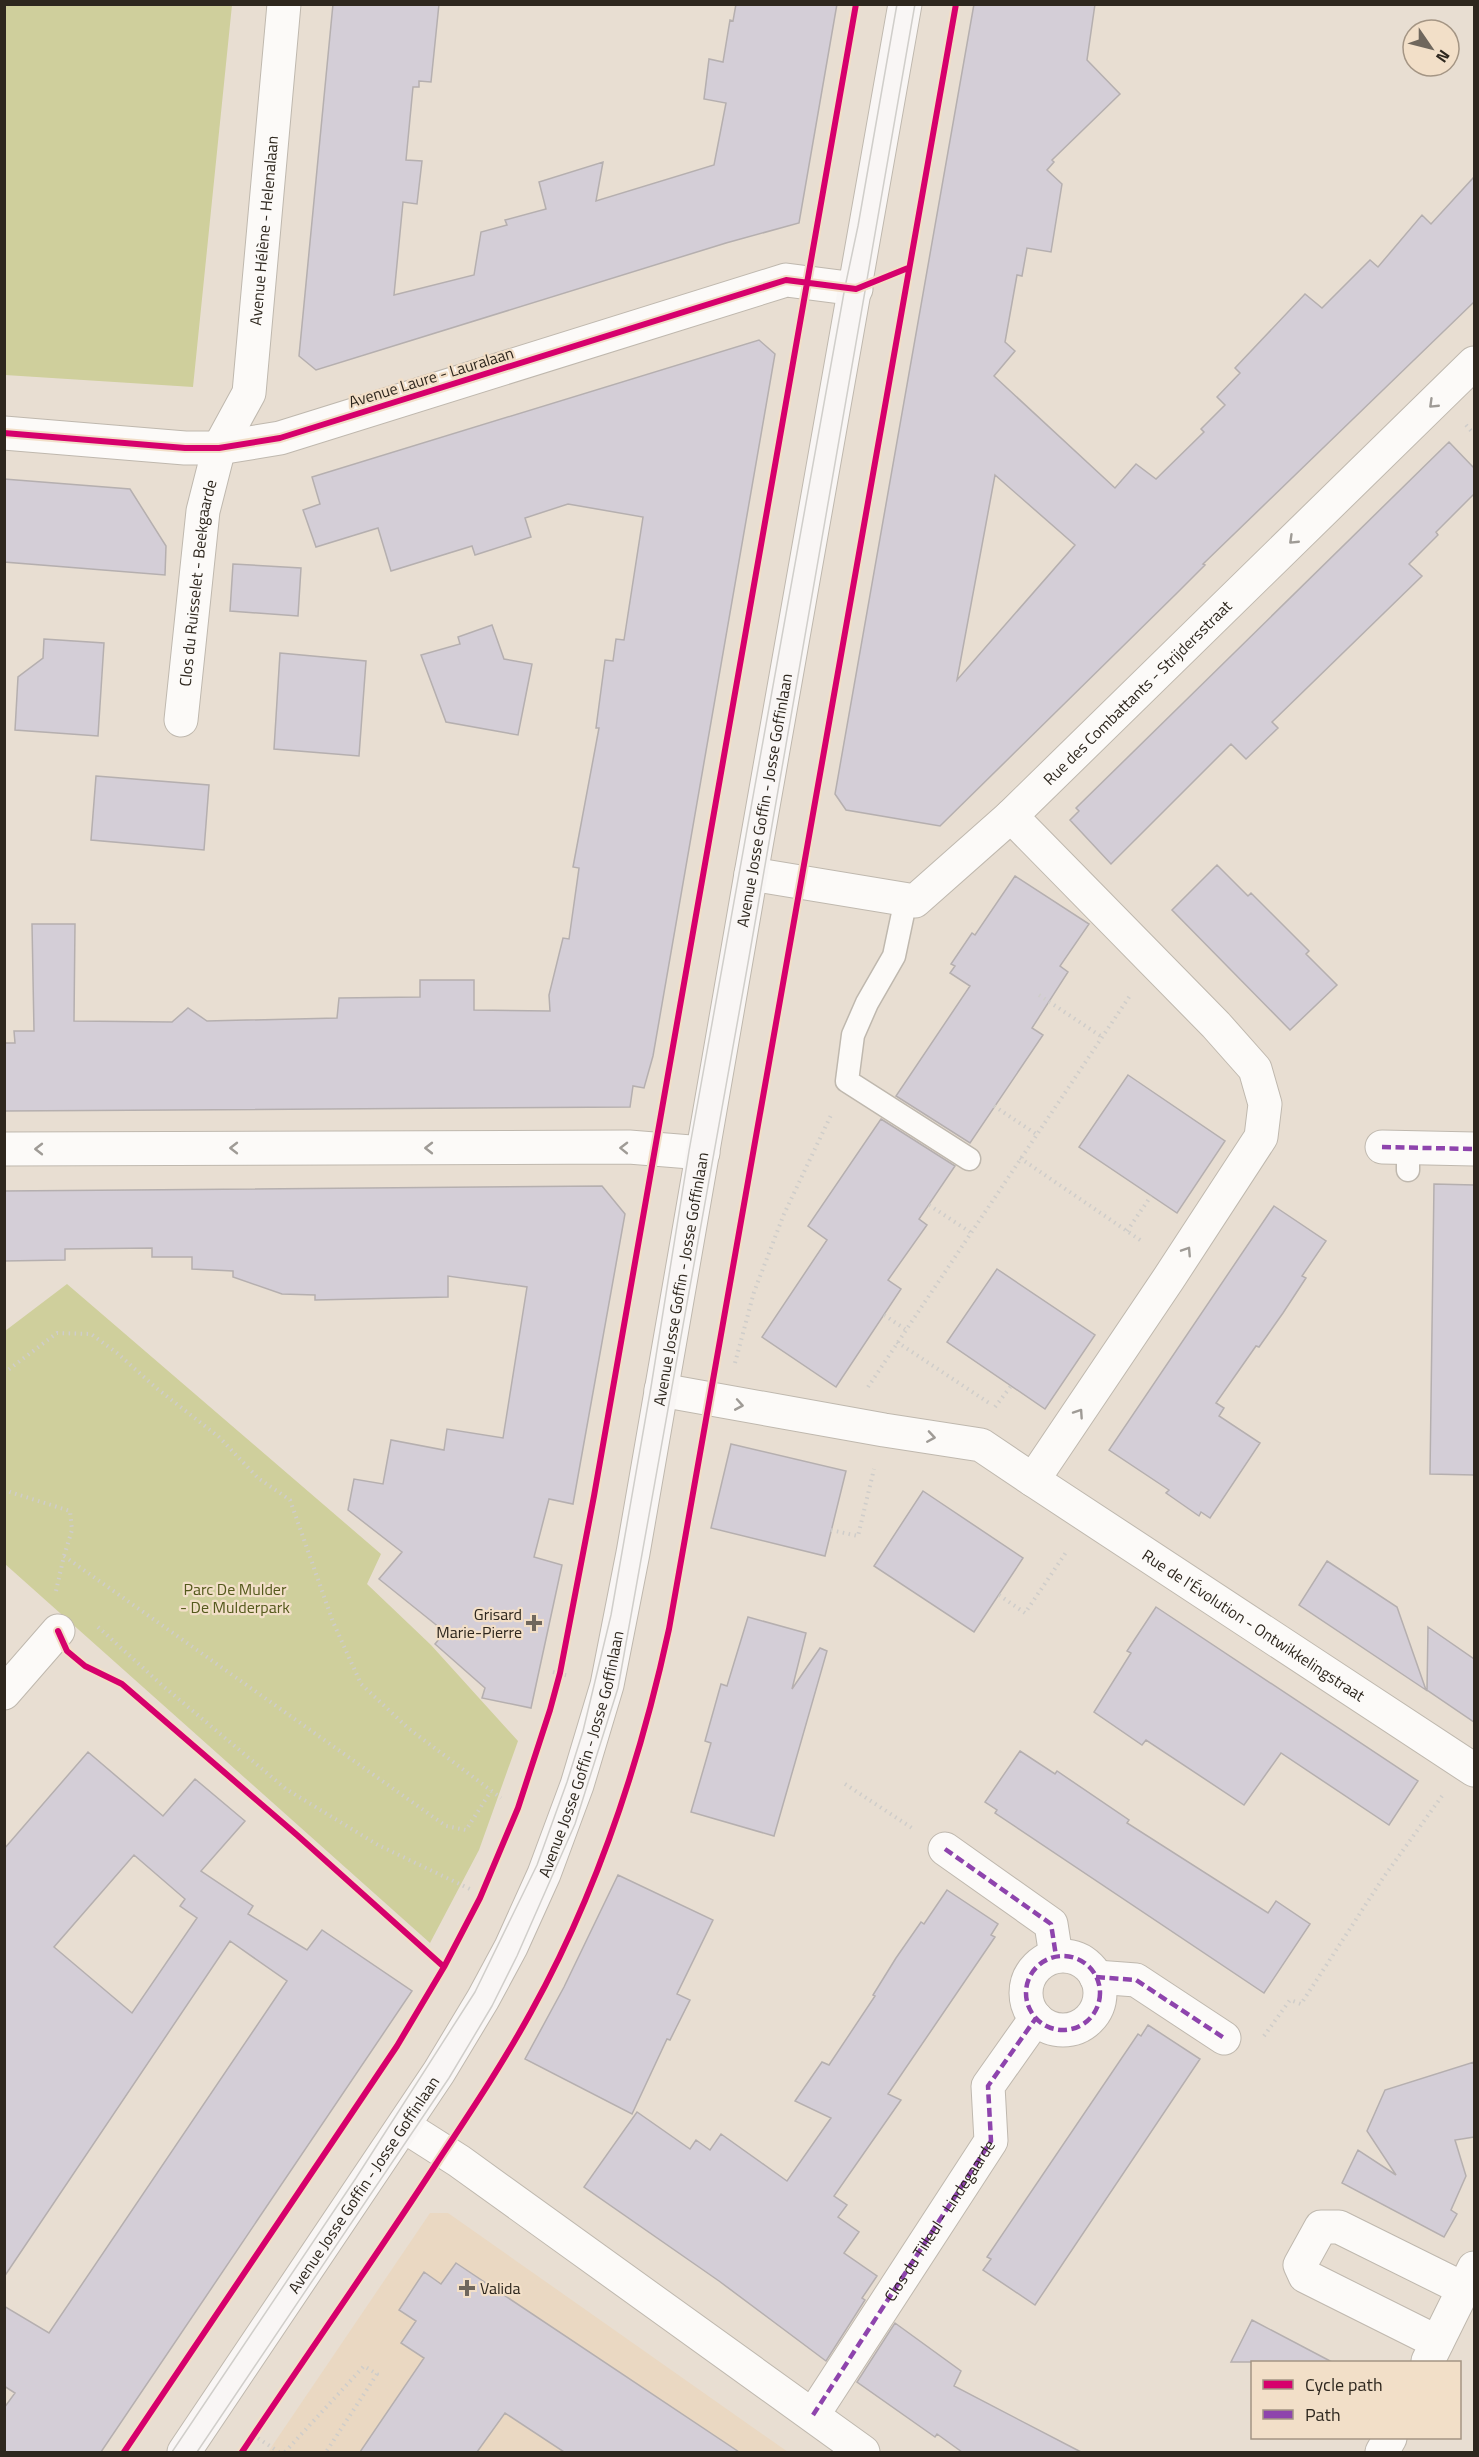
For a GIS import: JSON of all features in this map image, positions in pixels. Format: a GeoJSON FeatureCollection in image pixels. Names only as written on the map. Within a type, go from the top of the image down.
{"type":"FeatureCollection","features":[{"type":"Feature","properties":{"kind":"main road","name":"Avenue Josse Goffin - Josse Goffinlaan"},"geometry":{"type":"LineString","coordinates":[[184,2452],[439,2072],[511,1947],[566,1820],[607,1685],[633,1553],[905,4]]}},
{"type":"Feature","properties":{"kind":"street","name":"Avenue Hélène - Helenalaan"},"geometry":{"type":"LineString","coordinates":[[219,448],[249,393],[284,4]]}},
{"type":"Feature","properties":{"kind":"street","name":"Avenue Laure - Lauralaan"},"geometry":{"type":"LineString","coordinates":[[4,434],[185,448],[219,448],[280,438],[786,280],[856,289]]}},
{"type":"Feature","properties":{"kind":"street","name":"Rue des Combattants - Strijdersstraat"},"geometry":{"type":"LineString","coordinates":[[906,900],[915,901],[1011,816],[1474,363]]}},
{"type":"Feature","properties":{"kind":"street","name":"Clos du Ruisselet - Beekgaarde"},"geometry":{"type":"LineString","coordinates":[[181,720],[203,511],[219,448]]}},
{"type":"Feature","properties":{"kind":"street"},"geometry":{"type":"LineString","coordinates":[[1011,816],[1216,1025],[1255,1069],[1265,1104],[1261,1137],[1033,1480]]}},
{"type":"Feature","properties":{"kind":"street"},"geometry":{"type":"LineString","coordinates":[[751,874],[906,900]]}},
{"type":"Feature","properties":{"kind":"street"},"geometry":{"type":"LineString","coordinates":[[4,1149],[629,1148],[703,1153]]}},
{"type":"Feature","properties":{"kind":"street"},"geometry":{"type":"LineString","coordinates":[[1399,1155],[1474,1149]]}},
{"type":"Feature","properties":{"kind":"street","name":"Rue de l'Évolution - Ontwikkelingstraat"},"geometry":{"type":"LineString","coordinates":[[661,1390],[870,1428],[981,1445],[1470,1767]]}},
{"type":"Feature","properties":{"kind":"street"},"geometry":{"type":"LineString","coordinates":[[4,1694],[58,1631]]}},
{"type":"Feature","properties":{"kind":"street"},"geometry":{"type":"LineString","coordinates":[[945,1849],[1050,1924],[1056,1956]]}},
{"type":"Feature","properties":{"kind":"street"},"geometry":{"type":"LineString","coordinates":[[1056,1956],[1072,1957],[1086,1963],[1096,1977],[1100,1994],[1096,2011],[1084,2024],[1068,2030],[1051,2028],[1036,2018],[1028,2005],[1026,1989],[1031,1974],[1041,1962],[1056,1956]]}},
{"type":"Feature","properties":{"kind":"street"},"geometry":{"type":"LineString","coordinates":[[1096,1977],[1136,1980],[1224,2038]]}},
{"type":"Feature","properties":{"kind":"street","name":"Clos du Tilleul - Lindegaarde"},"geometry":{"type":"LineString","coordinates":[[813,2415],[991,2140],[988,2086],[1036,2018]]}},
{"type":"Feature","properties":{"kind":"street"},"geometry":{"type":"LineString","coordinates":[[404,2126],[469,2168],[863,2452]]}},
{"type":"Feature","properties":{"kind":"lane"},"geometry":{"type":"LineString","coordinates":[[906,900],[894,956],[867,1003],[853,1035],[848,1081],[969,1159]]}},
{"type":"Feature","properties":{"kind":"path"},"geometry":{"type":"LineString","coordinates":[[831,1530],[858,1536],[870,1428],[859,1401],[1153,961]]}},
{"type":"Feature","properties":{"kind":"path"},"geometry":{"type":"LineString","coordinates":[[1039,995],[1102,1037]]}},
{"type":"Feature","properties":{"kind":"path"},"geometry":{"type":"LineString","coordinates":[[994,1106],[1036,1134]]}},
{"type":"Feature","properties":{"kind":"path"},"geometry":{"type":"LineString","coordinates":[[1020,1158],[1146,1245],[1139,1257],[1169,1278]]}},
{"type":"Feature","properties":{"kind":"path"},"geometry":{"type":"LineString","coordinates":[[1127,1231],[1151,1196]]}},
{"type":"Feature","properties":{"kind":"path"},"geometry":{"type":"LineString","coordinates":[[929,1205],[970,1232]]}},
{"type":"Feature","properties":{"kind":"path"},"geometry":{"type":"LineString","coordinates":[[884,1315],[905,1329]]}},
{"type":"Feature","properties":{"kind":"path"},"geometry":{"type":"LineString","coordinates":[[4,1373],[57,1333],[91,1334],[219,1437],[258,1478],[290,1500],[333,1622],[361,1684],[408,1728],[501,1798]]}},
{"type":"Feature","properties":{"kind":"path"},"geometry":{"type":"LineString","coordinates":[[897,1342],[996,1408],[1011,1386]]}},
{"type":"Feature","properties":{"kind":"path"},"geometry":{"type":"LineString","coordinates":[[4,1489],[70,1511],[72,1530],[56,1591]]}},
{"type":"Feature","properties":{"kind":"path"},"geometry":{"type":"LineString","coordinates":[[999,1595],[1025,1613],[1089,1518]]}},
{"type":"Feature","properties":{"kind":"path"},"geometry":{"type":"LineString","coordinates":[[64,1556],[446,1826],[466,1830],[491,1791]]}},
{"type":"Feature","properties":{"kind":"path"},"geometry":{"type":"LineString","coordinates":[[99,1628],[163,1686],[286,1789],[378,1845],[470,1889]]}},
{"type":"Feature","properties":{"kind":"path"},"geometry":{"type":"LineString","coordinates":[[557,1682],[562,1662]]}},
{"type":"Feature","properties":{"kind":"path"},"geometry":{"type":"LineString","coordinates":[[1224,2038],[1249,2057],[1290,2000],[1301,2004],[1383,1878],[1470,1767]]}},
{"type":"Feature","properties":{"kind":"path"},"geometry":{"type":"LineString","coordinates":[[845,1784],[945,1849]]}},
{"type":"Feature","properties":{"kind":"path"},"geometry":{"type":"LineString","coordinates":[[285,2452],[364,2366],[377,2374],[326,2452]]}},
{"type":"Feature","properties":{"kind":"path"},"geometry":{"type":"LineString","coordinates":[[247,2444],[260,2426]]}},
{"type":"Feature","properties":{"kind":"path"},"geometry":{"type":"LineString","coordinates":[[253,2435],[279,2452]]}},
{"type":"Feature","properties":{"kind":"shaded area","name":"Valida"},"geometry":{"type":"Polygon","coordinates":[[[430,2213],[448,2213],[788,2452],[268,2452],[430,2213]]]}},
{"type":"Feature","properties":{"kind":"green space"},"geometry":{"type":"Polygon","coordinates":[[[4,5],[232,5],[193,387],[5,375],[4,5]]]}},
{"type":"Feature","properties":{"kind":"green space","name":"Parc De Mulder - De Mulderpark"},"geometry":{"type":"Polygon","coordinates":[[[67,1284],[381,1554],[367,1584],[431,1645],[518,1741],[479,1850],[430,1943],[5,1564],[5,1331],[67,1284]]]}},
{"type":"Feature","properties":{"kind":"building"},"geometry":{"type":"Polygon","coordinates":[[[333,4],[439,4],[431,82],[419,81],[419,87],[413,87],[406,160],[422,161],[417,204],[403,202],[394,295],[474,275],[481,232],[507,225],[505,220],[546,209],[539,182],[603,162],[596,201],[714,165],[726,103],[704,99],[709,59],[723,62],[730,20],[733,21],[736,4],[837,4],[799,223],[726,243],[316,370],[299,356],[333,4]]]}},
{"type":"Feature","properties":{"kind":"building"},"geometry":{"type":"Polygon","coordinates":[[[974,4],[1095,4],[1087,60],[1120,94],[1052,160],[1054,162],[1047,170],[1062,184],[1051,252],[1027,248],[1022,276],[1017,275],[1005,342],[1015,351],[994,376],[1115,488],[1136,464],[1156,479],[1204,432],[1201,429],[1225,405],[1217,397],[1240,373],[1235,368],[1305,294],[1322,308],[1370,260],[1378,267],[1422,215],[1431,224],[1474,177],[1474,302],[1203,564],[1205,565],[940,826],[846,810],[835,794],[974,4]],[[995,475],[957,680],[1075,545],[995,475]]]}},
{"type":"Feature","properties":{"kind":"building"},"geometry":{"type":"Polygon","coordinates":[[[759,340],[775,354],[653,1056],[644,1088],[633,1086],[630,1107],[4,1111],[4,1043],[15,1043],[14,1031],[34,1031],[32,924],[75,924],[74,1021],[172,1022],[188,1008],[207,1021],[337,1018],[339,998],[420,997],[420,980],[474,980],[474,1010],[550,1011],[549,995],[563,938],[569,939],[579,868],[573,867],[599,728],[596,728],[605,660],[613,661],[616,639],[624,640],[643,517],[568,504],[525,518],[531,537],[475,555],[472,546],[391,571],[378,528],[316,547],[303,510],[320,504],[312,477],[759,340]]]}},
{"type":"Feature","properties":{"kind":"building"},"geometry":{"type":"Polygon","coordinates":[[[1449,442],[1474,468],[1474,494],[1436,532],[1438,535],[1409,564],[1422,576],[1272,722],[1278,728],[1246,759],[1231,744],[1111,864],[1070,820],[1079,811],[1076,808],[1449,442]]]}},
{"type":"Feature","properties":{"kind":"building"},"geometry":{"type":"Polygon","coordinates":[[[4,479],[130,489],[166,546],[165,575],[4,562],[4,479]]]}},
{"type":"Feature","properties":{"kind":"building"},"geometry":{"type":"Polygon","coordinates":[[[233,564],[301,568],[298,616],[230,611],[233,564]]]}},
{"type":"Feature","properties":{"kind":"building"},"geometry":{"type":"Polygon","coordinates":[[[492,625],[504,659],[532,664],[518,735],[446,722],[421,655],[460,644],[458,637],[492,625]]]}},
{"type":"Feature","properties":{"kind":"building"},"geometry":{"type":"Polygon","coordinates":[[[44,639],[104,643],[98,736],[15,730],[18,677],[43,658],[44,639]]]}},
{"type":"Feature","properties":{"kind":"building"},"geometry":{"type":"Polygon","coordinates":[[[280,653],[366,661],[359,756],[274,749],[280,653]]]}},
{"type":"Feature","properties":{"kind":"building"},"geometry":{"type":"Polygon","coordinates":[[[96,776],[209,785],[204,850],[91,840],[96,776]]]}},
{"type":"Feature","properties":{"kind":"building"},"geometry":{"type":"Polygon","coordinates":[[[1217,865],[1248,896],[1251,893],[1309,951],[1306,954],[1337,985],[1290,1030],[1172,910],[1217,865]]]}},
{"type":"Feature","properties":{"kind":"building"},"geometry":{"type":"Polygon","coordinates":[[[1015,876],[1089,924],[1060,966],[1068,972],[1032,1028],[1043,1035],[970,1143],[896,1096],[970,986],[950,973],[955,966],[951,964],[972,933],[975,935],[1015,876]]]}},
{"type":"Feature","properties":{"kind":"building"},"geometry":{"type":"Polygon","coordinates":[[[1128,1075],[1225,1141],[1177,1213],[1079,1147],[1128,1075]]]}},
{"type":"Feature","properties":{"kind":"building"},"geometry":{"type":"Polygon","coordinates":[[[881,1119],[955,1166],[919,1219],[927,1225],[888,1280],[901,1289],[836,1387],[762,1337],[827,1240],[808,1226],[881,1119]]]}},
{"type":"Feature","properties":{"kind":"building"},"geometry":{"type":"Polygon","coordinates":[[[1434,1184],[1474,1185],[1474,1475],[1430,1474],[1434,1184]]]}},
{"type":"Feature","properties":{"kind":"building"},"geometry":{"type":"Polygon","coordinates":[[[602,1186],[625,1214],[573,1504],[549,1499],[534,1557],[562,1565],[531,1708],[482,1698],[485,1688],[435,1644],[445,1632],[379,1579],[402,1552],[348,1510],[354,1479],[383,1484],[391,1440],[444,1450],[447,1429],[503,1438],[527,1287],[448,1276],[448,1297],[315,1300],[315,1295],[282,1294],[233,1277],[233,1271],[192,1269],[192,1257],[152,1257],[152,1248],[65,1249],[65,1260],[4,1261],[4,1191],[602,1186]]]}},
{"type":"Feature","properties":{"kind":"building"},"geometry":{"type":"Polygon","coordinates":[[[1274,1206],[1326,1241],[1302,1276],[1306,1278],[1283,1313],[1259,1347],[1256,1346],[1216,1403],[1224,1408],[1219,1416],[1260,1443],[1210,1518],[1201,1512],[1199,1516],[1166,1493],[1169,1490],[1109,1450],[1274,1206]]]}},
{"type":"Feature","properties":{"kind":"building"},"geometry":{"type":"Polygon","coordinates":[[[997,1269],[1095,1335],[1045,1409],[947,1342],[997,1269]]]}},
{"type":"Feature","properties":{"kind":"building"},"geometry":{"type":"Polygon","coordinates":[[[731,1444],[846,1471],[825,1556],[711,1528],[731,1444]]]}},
{"type":"Feature","properties":{"kind":"building"},"geometry":{"type":"Polygon","coordinates":[[[923,1491],[1023,1558],[974,1632],[874,1566],[923,1491]]]}},
{"type":"Feature","properties":{"kind":"building"},"geometry":{"type":"Polygon","coordinates":[[[1327,1561],[1397,1607],[1426,1690],[1299,1605],[1327,1561]]]}},
{"type":"Feature","properties":{"kind":"building"},"geometry":{"type":"Polygon","coordinates":[[[1156,1607],[1418,1781],[1389,1825],[1281,1753],[1244,1805],[1146,1740],[1142,1745],[1094,1712],[1131,1653],[1127,1651],[1156,1607]]]}},
{"type":"Feature","properties":{"kind":"building"},"geometry":{"type":"Polygon","coordinates":[[[748,1617],[806,1633],[792,1689],[820,1648],[827,1651],[774,1836],[691,1812],[711,1743],[705,1741],[721,1684],[727,1686],[748,1617]]]}},
{"type":"Feature","properties":{"kind":"building"},"geometry":{"type":"Polygon","coordinates":[[[1428,1627],[1474,1659],[1474,1722],[1427,1690],[1428,1627]]]}},
{"type":"Feature","properties":{"kind":"building"},"geometry":{"type":"Polygon","coordinates":[[[1020,1751],[1055,1774],[1057,1771],[1129,1820],[1127,1823],[1268,1913],[1276,1901],[1310,1924],[1264,1993],[995,1813],[997,1810],[985,1802],[1020,1751]]]}},
{"type":"Feature","properties":{"kind":"building"},"geometry":{"type":"Polygon","coordinates":[[[88,1752],[163,1816],[195,1779],[245,1821],[201,1871],[253,1906],[248,1914],[307,1950],[322,1930],[412,1991],[101,2452],[4,2452],[4,2408],[15,2393],[4,2386],[4,2306],[49,2333],[287,1981],[230,1941],[4,2277],[4,1849],[88,1752]],[[134,1855],[54,1947],[132,2013],[197,1918],[180,1906],[185,1899],[134,1855]]]}},
{"type":"Feature","properties":{"kind":"building"},"geometry":{"type":"Polygon","coordinates":[[[618,1875],[713,1920],[677,1994],[690,2000],[670,2040],[667,2039],[632,2114],[525,2059],[564,1987],[618,1875]]]}},
{"type":"Feature","properties":{"kind":"building"},"geometry":{"type":"Polygon","coordinates":[[[947,1890],[998,1924],[991,1935],[995,1937],[888,2094],[901,2100],[834,2196],[847,2205],[838,2217],[859,2232],[844,2253],[877,2276],[862,2298],[865,2300],[826,2361],[719,2281],[584,2187],[637,2112],[690,2149],[696,2140],[710,2150],[721,2134],[787,2181],[831,2118],[795,2101],[822,2062],[829,2065],[875,1996],[873,1995],[896,1958],[921,1922],[924,1924],[947,1890]]]}},
{"type":"Feature","properties":{"kind":"building"},"geometry":{"type":"Polygon","coordinates":[[[1148,2025],[1200,2059],[1035,2305],[983,2270],[991,2259],[987,2257],[1138,2034],[1141,2036],[1148,2025]]]}},
{"type":"Feature","properties":{"kind":"building"},"geometry":{"type":"Polygon","coordinates":[[[1474,2062],[1474,2137],[1455,2140],[1466,2176],[1451,2210],[1457,2214],[1444,2237],[1342,2183],[1358,2150],[1396,2175],[1367,2131],[1385,2090],[1474,2062]]]}},
{"type":"Feature","properties":{"kind":"building"},"geometry":{"type":"Polygon","coordinates":[[[456,2263],[739,2452],[564,2452],[505,2413],[477,2452],[360,2452],[424,2358],[401,2343],[416,2321],[399,2310],[424,2272],[441,2284],[456,2263]]]}},
{"type":"Feature","properties":{"kind":"building"},"geometry":{"type":"Polygon","coordinates":[[[1252,2320],[1330,2361],[1251,2361],[1231,2362],[1252,2320]]]}},
{"type":"Feature","properties":{"kind":"building"},"geometry":{"type":"Polygon","coordinates":[[[895,2323],[961,2371],[954,2386],[1081,2452],[962,2452],[937,2434],[935,2437],[857,2382],[895,2323]]]}},
{"type":"Feature","properties":{"kind":"tram line"},"geometry":{"type":"LineString","coordinates":[[172,2452],[356,2178],[475,1992],[537,1865],[583,1731],[611,1615],[689,1151],[897,4]]}},
{"type":"Feature","properties":{"kind":"tram line"},"geometry":{"type":"LineString","coordinates":[[197,2452],[449,2078],[492,2006],[517,1956],[575,1824],[618,1688],[748,963],[915,4]]}},
{"type":"Feature","properties":{"kind":"marked path"},"geometry":{"type":"LineString","coordinates":[[1382,1147],[1474,1149]]}},
{"type":"Feature","properties":{"kind":"marked path"},"geometry":{"type":"LineString","coordinates":[[945,1849],[1051,1924],[1056,1956]]}},
{"type":"Feature","properties":{"kind":"marked path"},"geometry":{"type":"LineString","coordinates":[[1063,1956],[1077,1959],[1089,1967],[1097,1979],[1100,1993],[1097,2007],[1089,2019],[1077,2027],[1063,2030],[1049,2027],[1037,2019],[1029,2007],[1026,1993],[1029,1979],[1037,1967],[1049,1959],[1063,1956]]}},
{"type":"Feature","properties":{"kind":"marked path"},"geometry":{"type":"LineString","coordinates":[[1096,1977],[1136,1980],[1224,2038]]}},
{"type":"Feature","properties":{"kind":"marked path"},"geometry":{"type":"LineString","coordinates":[[813,2415],[991,2141],[988,2086],[1036,2018]]}},
{"type":"Feature","properties":{"kind":"cycle path"},"geometry":{"type":"LineString","coordinates":[[124,2452],[397,2046],[444,1967],[480,1898],[518,1808],[550,1710],[560,1673],[594,1496],[856,4]]}},
{"type":"Feature","properties":{"kind":"cycle path"},"geometry":{"type":"LineString","coordinates":[[242,2452],[461,2127],[531,2012],[577,1920],[596,1873],[645,1728],[669,1629],[956,4]]}},
{"type":"Feature","properties":{"kind":"cycle path"},"geometry":{"type":"LineString","coordinates":[[4,433],[185,448],[219,448],[280,438],[786,280],[856,289],[908,268]]}},
{"type":"Feature","properties":{"kind":"cycle path"},"geometry":{"type":"LineString","coordinates":[[58,1631],[67,1651],[85,1666],[122,1684],[297,1835],[444,1967]]}},
{"type":"Feature","properties":{"kind":"place","name":"Grisard Marie-Pierre"},"geometry":{"type":"Point","coordinates":[534,1623]}},
{"type":"Feature","properties":{"kind":"place","name":"Valida"},"geometry":{"type":"Point","coordinates":[467,2288]}}]}
